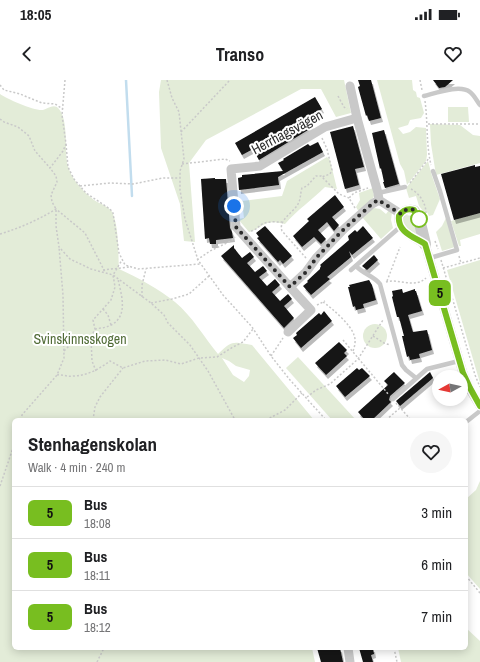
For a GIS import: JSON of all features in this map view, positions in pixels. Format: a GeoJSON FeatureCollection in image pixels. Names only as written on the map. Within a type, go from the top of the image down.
{"type":"FeatureCollection","features":[{"type":"Feature","properties":{"kind":"street"},"geometry":{"type":"LineString","coordinates":[[350,86],[378,197],[401,214]]}},
{"type":"Feature","properties":{"kind":"street","name":"Herrhagsvägen"},"geometry":{"type":"LineString","coordinates":[[230,165],[260,166],[318,131],[334,124],[357,118]]}},
{"type":"Feature","properties":{"kind":"street"},"geometry":{"type":"LineString","coordinates":[[230,165],[236,227],[311,310],[288,332]]}},
{"type":"Feature","properties":{"kind":"street"},"geometry":{"type":"LineString","coordinates":[[290,287],[306,272],[317,257],[344,229],[378,197]]}},
{"type":"Feature","properties":{"kind":"street"},"geometry":{"type":"LineString","coordinates":[[425,244],[400,227],[399,220],[403,210],[414,210],[423,216],[425,244],[459,361],[470,388],[480,406]]}},
{"type":"Feature","properties":{"kind":"street"},"geometry":{"type":"LineString","coordinates":[[348,650],[350,662]]}},
{"type":"Feature","properties":{"kind":"lane"},"geometry":{"type":"LineString","coordinates":[[424,96],[460,88],[466,89],[471,93],[480,105]]}},
{"type":"Feature","properties":{"kind":"lane"},"geometry":{"type":"LineString","coordinates":[[430,258],[457,250],[433,171]]}},
{"type":"Feature","properties":{"kind":"lane"},"geometry":{"type":"LineString","coordinates":[[378,197],[405,187]]}},
{"type":"Feature","properties":{"kind":"lane"},"geometry":{"type":"LineString","coordinates":[[351,270],[400,227]]}},
{"type":"Feature","properties":{"kind":"lane"},"geometry":{"type":"LineString","coordinates":[[356,266],[363,273],[380,284],[402,365],[416,378]]}},
{"type":"Feature","properties":{"kind":"lane"},"geometry":{"type":"LineString","coordinates":[[392,399],[427,369],[459,361]]}},
{"type":"Feature","properties":{"kind":"lane"},"geometry":{"type":"LineString","coordinates":[[468,420],[480,411]]}},
{"type":"Feature","properties":{"kind":"path"},"geometry":{"type":"LineString","coordinates":[[65,80],[62,114],[68,167],[74,179],[80,186],[93,199],[110,209],[113,213],[119,253],[125,265],[138,269],[146,269],[200,264]]}},
{"type":"Feature","properties":{"kind":"path"},"geometry":{"type":"LineString","coordinates":[[167,80],[172,98],[179,112],[184,159],[180,171],[180,190],[184,214],[197,260],[223,295],[253,329],[271,356],[290,380],[324,418]]}},
{"type":"Feature","properties":{"kind":"path"},"geometry":{"type":"LineString","coordinates":[[181,132],[230,80]]}},
{"type":"Feature","properties":{"kind":"path"},"geometry":{"type":"LineString","coordinates":[[420,80],[428,124],[427,136],[429,158],[433,171]]}},
{"type":"Feature","properties":{"kind":"path"},"geometry":{"type":"LineString","coordinates":[[0,85],[4,90],[20,94],[42,103],[55,104],[63,109]]}},
{"type":"Feature","properties":{"kind":"path"},"geometry":{"type":"LineString","coordinates":[[0,120],[18,127],[29,136],[35,151],[56,176],[57,182],[51,195],[52,202],[56,209],[85,234],[105,272]]}},
{"type":"Feature","properties":{"kind":"path"},"geometry":{"type":"LineString","coordinates":[[428,124],[480,124]]}},
{"type":"Feature","properties":{"kind":"path"},"geometry":{"type":"LineString","coordinates":[[301,252],[282,231],[281,226],[282,222],[298,205],[302,188],[307,186],[316,176],[322,177],[330,174],[332,170],[324,142],[318,131]]}},
{"type":"Feature","properties":{"kind":"path"},"geometry":{"type":"LineString","coordinates":[[50,168],[63,151],[66,144]]}},
{"type":"Feature","properties":{"kind":"path"},"geometry":{"type":"LineString","coordinates":[[423,216],[426,208],[420,195],[405,187],[429,158]]}},
{"type":"Feature","properties":{"kind":"path"},"geometry":{"type":"LineString","coordinates":[[182,164],[225,159],[230,165]]}},
{"type":"Feature","properties":{"kind":"path"},"geometry":{"type":"LineString","coordinates":[[322,177],[339,194],[349,198],[354,205]]}},
{"type":"Feature","properties":{"kind":"path"},"geometry":{"type":"LineString","coordinates":[[80,186],[110,183],[132,184],[163,178],[180,178]]}},
{"type":"Feature","properties":{"kind":"path"},"geometry":{"type":"LineString","coordinates":[[349,198],[360,191]]}},
{"type":"Feature","properties":{"kind":"path"},"geometry":{"type":"LineString","coordinates":[[0,234],[16,229],[56,209]]}},
{"type":"Feature","properties":{"kind":"path"},"geometry":{"type":"LineString","coordinates":[[21,418],[22,415],[57,375],[64,358],[63,295],[56,226],[56,209]]}},
{"type":"Feature","properties":{"kind":"path"},"geometry":{"type":"LineString","coordinates":[[256,230],[262,224],[282,222]]}},
{"type":"Feature","properties":{"kind":"path"},"geometry":{"type":"LineString","coordinates":[[197,260],[210,251],[231,241],[240,231]]}},
{"type":"Feature","properties":{"kind":"path"},"geometry":{"type":"LineString","coordinates":[[58,247],[70,259],[91,269],[113,275],[151,303],[164,315],[168,323],[190,345],[199,358],[234,418]]}},
{"type":"Feature","properties":{"kind":"path"},"geometry":{"type":"LineString","coordinates":[[388,281],[400,247]]}},
{"type":"Feature","properties":{"kind":"path"},"geometry":{"type":"LineString","coordinates":[[380,284],[388,281],[403,283],[420,281],[426,279],[428,272],[480,258]]}},
{"type":"Feature","properties":{"kind":"path"},"geometry":{"type":"LineString","coordinates":[[96,371],[92,361],[91,337],[95,329],[93,320],[111,300],[115,288],[113,275],[122,260]]}},
{"type":"Feature","properties":{"kind":"path"},"geometry":{"type":"LineString","coordinates":[[103,270],[118,267],[131,267]]}},
{"type":"Feature","properties":{"kind":"path"},"geometry":{"type":"LineString","coordinates":[[443,268],[475,375],[480,386]]}},
{"type":"Feature","properties":{"kind":"path"},"geometry":{"type":"LineString","coordinates":[[142,296],[143,281],[146,269]]}},
{"type":"Feature","properties":{"kind":"path"},"geometry":{"type":"LineString","coordinates":[[151,303],[189,294],[209,276]]}},
{"type":"Feature","properties":{"kind":"path"},"geometry":{"type":"LineString","coordinates":[[95,329],[111,325],[116,321],[122,312],[124,302],[118,279]]}},
{"type":"Feature","properties":{"kind":"path"},"geometry":{"type":"LineString","coordinates":[[323,302],[352,330],[355,336],[352,351]]}},
{"type":"Feature","properties":{"kind":"path"},"geometry":{"type":"LineString","coordinates":[[103,309],[108,315],[111,325]]}},
{"type":"Feature","properties":{"kind":"path"},"geometry":{"type":"LineString","coordinates":[[306,397],[316,390],[326,387],[358,359],[388,312]]}},
{"type":"Feature","properties":{"kind":"path"},"geometry":{"type":"LineString","coordinates":[[93,418],[95,407],[100,397],[123,368],[145,361],[165,360],[181,364],[199,358],[221,355],[243,342],[253,329]]}},
{"type":"Feature","properties":{"kind":"path"},"geometry":{"type":"LineString","coordinates":[[271,356],[288,332]]}},
{"type":"Feature","properties":{"kind":"path"},"geometry":{"type":"LineString","coordinates":[[64,351],[82,336],[91,337]]}},
{"type":"Feature","properties":{"kind":"path"},"geometry":{"type":"LineString","coordinates":[[373,336],[384,343],[398,347]]}},
{"type":"Feature","properties":{"kind":"path"},"geometry":{"type":"LineString","coordinates":[[343,340],[408,418]]}},
{"type":"Feature","properties":{"kind":"path"},"geometry":{"type":"LineString","coordinates":[[57,375],[60,374],[72,377],[83,375],[96,371],[110,362],[123,368]]}},
{"type":"Feature","properties":{"kind":"path"},"geometry":{"type":"LineString","coordinates":[[270,418],[285,410],[302,392]]}},
{"type":"Feature","properties":{"kind":"path"},"geometry":{"type":"LineString","coordinates":[[388,418],[400,408]]}},
{"type":"Feature","properties":{"kind":"path"},"geometry":{"type":"LineString","coordinates":[[0,486],[12,451]]}},
{"type":"Feature","properties":{"kind":"path"},"geometry":{"type":"LineString","coordinates":[[468,579],[480,593]]}},
{"type":"Feature","properties":{"kind":"path"},"geometry":{"type":"LineString","coordinates":[[97,662],[103,650]]}},
{"type":"Feature","properties":{"kind":"path"},"geometry":{"type":"LineString","coordinates":[[394,650],[397,662]]}},
{"type":"Feature","properties":{"kind":"green space"},"geometry":{"type":"Polygon","coordinates":[[[161,80],[344,80],[351,113],[336,117],[321,89],[301,89],[206,140],[189,163],[195,242],[184,241],[180,204],[161,148],[159,92],[161,80]]]}},
{"type":"Feature","properties":{"kind":"green space"},"geometry":{"type":"Polygon","coordinates":[[[377,80],[412,80],[413,90],[416,92],[417,97],[420,98],[424,113],[421,118],[410,120],[408,125],[398,128],[403,134],[410,132],[416,127],[426,128],[426,161],[407,185],[404,171],[400,164],[377,80]]]}},
{"type":"Feature","properties":{"kind":"green space","name":"Svinskinnsskogen"},"geometry":{"type":"Polygon","coordinates":[[[0,94],[14,102],[33,109],[43,110],[55,106],[59,109],[64,121],[67,160],[72,176],[86,193],[94,200],[108,208],[113,214],[117,234],[119,269],[162,292],[175,302],[192,320],[218,354],[233,343],[252,345],[312,418],[12,418],[12,650],[312,650],[315,662],[0,662],[0,94]],[[222,358],[233,375],[244,382],[249,376],[250,370],[236,366],[222,358]]]}},
{"type":"Feature","properties":{"kind":"green space"},"geometry":{"type":"Polygon","coordinates":[[[448,107],[468,107],[469,122],[448,122],[448,107]]]}},
{"type":"Feature","properties":{"kind":"green space"},"geometry":{"type":"Polygon","coordinates":[[[430,124],[460,125],[473,135],[480,136],[480,163],[436,175],[431,144],[430,124]]]}},
{"type":"Feature","properties":{"kind":"green space"},"geometry":{"type":"Polygon","coordinates":[[[327,157],[330,160],[337,189],[325,187],[294,214],[285,224],[272,222],[249,232],[238,219],[244,218],[242,201],[282,196],[287,181],[327,157]]]}},
{"type":"Feature","properties":{"kind":"green space"},"geometry":{"type":"Polygon","coordinates":[[[428,161],[440,199],[433,215],[429,216],[427,212],[424,212],[419,206],[416,196],[409,198],[406,188],[428,161]]]}},
{"type":"Feature","properties":{"kind":"green space"},"geometry":{"type":"Polygon","coordinates":[[[373,188],[373,198],[359,212],[356,207],[360,200],[359,193],[373,188]]]}},
{"type":"Feature","properties":{"kind":"green space"},"geometry":{"type":"Polygon","coordinates":[[[374,208],[380,209],[386,214],[389,210],[392,212],[391,220],[393,228],[381,239],[362,217],[374,208]]]}},
{"type":"Feature","properties":{"kind":"green space"},"geometry":{"type":"Polygon","coordinates":[[[480,212],[480,234],[460,240],[461,246],[459,246],[451,221],[480,212]]]}},
{"type":"Feature","properties":{"kind":"green space"},"geometry":{"type":"Polygon","coordinates":[[[406,215],[412,216],[418,235],[403,226],[402,217],[406,215]]]}},
{"type":"Feature","properties":{"kind":"green space"},"geometry":{"type":"Polygon","coordinates":[[[446,218],[455,247],[442,251],[436,232],[442,226],[446,218]]]}},
{"type":"Feature","properties":{"kind":"green space"},"geometry":{"type":"Polygon","coordinates":[[[480,260],[480,383],[447,270],[480,260]]]}},
{"type":"Feature","properties":{"kind":"green space"},"geometry":{"type":"Polygon","coordinates":[[[375,324],[384,327],[387,336],[384,345],[375,348],[366,345],[363,336],[366,327],[375,324]]]}},
{"type":"Feature","properties":{"kind":"green space"},"geometry":{"type":"Polygon","coordinates":[[[298,357],[354,418],[330,418],[286,368],[298,357]]]}},
{"type":"Feature","properties":{"kind":"green space"},"geometry":{"type":"Polygon","coordinates":[[[480,481],[480,589],[468,575],[468,497],[476,490],[480,481]]]}},
{"type":"Feature","properties":{"kind":"green space"},"geometry":{"type":"Polygon","coordinates":[[[468,630],[480,641],[480,662],[401,662],[398,650],[468,650],[468,630]]]}},
{"type":"Feature","properties":{"kind":"building"},"geometry":{"type":"Polygon","coordinates":[[[358,80],[371,80],[381,118],[369,121],[367,115],[366,116],[358,87],[360,86],[358,80]]]}},
{"type":"Feature","properties":{"kind":"building"},"geometry":{"type":"Polygon","coordinates":[[[433,80],[453,80],[445,87],[439,88],[433,80]]]}},
{"type":"Feature","properties":{"kind":"building"},"geometry":{"type":"Polygon","coordinates":[[[315,97],[322,109],[308,117],[313,127],[259,160],[253,149],[242,155],[235,143],[315,97]]]}},
{"type":"Feature","properties":{"kind":"building"},"geometry":{"type":"Polygon","coordinates":[[[353,126],[364,167],[355,169],[359,185],[345,189],[330,132],[353,126]]]}},
{"type":"Feature","properties":{"kind":"building"},"geometry":{"type":"Polygon","coordinates":[[[384,130],[399,184],[385,188],[372,133],[384,130]]]}},
{"type":"Feature","properties":{"kind":"building"},"geometry":{"type":"Polygon","coordinates":[[[318,142],[323,152],[278,177],[279,185],[239,190],[238,178],[242,177],[242,175],[283,171],[278,163],[308,144],[310,146],[318,142]]]}},
{"type":"Feature","properties":{"kind":"building"},"geometry":{"type":"Polygon","coordinates":[[[475,165],[475,167],[480,166],[480,213],[454,220],[441,174],[475,165]]]}},
{"type":"Feature","properties":{"kind":"building"},"geometry":{"type":"Polygon","coordinates":[[[201,179],[226,179],[230,228],[233,238],[216,240],[216,244],[210,244],[209,238],[205,239],[201,179]]]}},
{"type":"Feature","properties":{"kind":"building"},"geometry":{"type":"Polygon","coordinates":[[[335,195],[344,207],[332,217],[339,225],[334,231],[327,222],[318,230],[326,239],[321,244],[314,237],[302,247],[293,236],[309,221],[307,219],[335,195]]]}},
{"type":"Feature","properties":{"kind":"building"},"geometry":{"type":"Polygon","coordinates":[[[265,226],[292,256],[283,264],[280,260],[278,262],[257,238],[259,237],[256,233],[265,226]]]}},
{"type":"Feature","properties":{"kind":"building"},"geometry":{"type":"Polygon","coordinates":[[[363,226],[373,238],[352,255],[349,251],[351,257],[327,277],[330,279],[311,295],[303,286],[320,269],[320,265],[349,240],[348,236],[355,230],[357,232],[363,226]]]}},
{"type":"Feature","properties":{"kind":"building"},"geometry":{"type":"Polygon","coordinates":[[[234,245],[234,248],[242,258],[250,252],[254,257],[247,263],[255,272],[263,266],[267,271],[259,277],[267,286],[275,279],[280,285],[272,292],[280,301],[288,294],[292,299],[284,306],[294,318],[284,328],[221,256],[234,245]]]}},
{"type":"Feature","properties":{"kind":"building"},"geometry":{"type":"Polygon","coordinates":[[[374,255],[378,260],[367,270],[362,266],[374,255]]]}},
{"type":"Feature","properties":{"kind":"building"},"geometry":{"type":"Polygon","coordinates":[[[369,280],[376,300],[363,304],[364,308],[356,310],[355,306],[353,307],[348,287],[350,287],[349,285],[369,280]]]}},
{"type":"Feature","properties":{"kind":"building"},"geometry":{"type":"Polygon","coordinates":[[[402,289],[403,293],[415,289],[416,291],[422,311],[408,315],[413,332],[427,330],[432,350],[419,354],[420,358],[410,360],[409,356],[407,357],[402,336],[404,336],[392,297],[392,291],[402,289]]]}},
{"type":"Feature","properties":{"kind":"building"},"geometry":{"type":"Polygon","coordinates":[[[324,311],[332,321],[301,348],[293,338],[297,335],[296,333],[319,313],[321,315],[324,311]]]}},
{"type":"Feature","properties":{"kind":"building"},"geometry":{"type":"Polygon","coordinates":[[[339,342],[347,350],[344,353],[347,356],[326,375],[315,363],[339,342]]]}},
{"type":"Feature","properties":{"kind":"building"},"geometry":{"type":"Polygon","coordinates":[[[357,368],[359,370],[362,368],[370,376],[345,397],[336,386],[357,368]]]}},
{"type":"Feature","properties":{"kind":"building"},"geometry":{"type":"Polygon","coordinates":[[[394,372],[405,383],[390,396],[389,400],[391,402],[374,418],[363,418],[358,412],[388,385],[384,381],[394,372]]]}},
{"type":"Feature","properties":{"kind":"building"},"geometry":{"type":"Polygon","coordinates":[[[430,372],[432,379],[400,406],[396,401],[430,372]]]}},
{"type":"Feature","properties":{"kind":"building"},"geometry":{"type":"Polygon","coordinates":[[[318,650],[340,650],[343,662],[321,662],[318,650]]]}},
{"type":"Feature","properties":{"kind":"building"},"geometry":{"type":"Polygon","coordinates":[[[360,650],[373,650],[374,654],[371,655],[373,662],[363,662],[360,650]]]}},
{"type":"Feature","properties":{"kind":"waterway"},"geometry":{"type":"LineString","coordinates":[[126,80],[132,196]]}},
{"type":"Feature","properties":{"kind":"bus line","name":"5"},"geometry":{"type":"LineString","coordinates":[[419,219],[414,210],[403,210],[399,216],[400,227],[425,244],[463,373],[477,403],[480,406]]}},
{"type":"Feature","properties":{"kind":"route"},"geometry":{"type":"LineString","coordinates":[[234,206],[236,227],[290,287],[306,272],[317,257],[344,229],[378,200],[401,214],[403,210],[414,210],[419,219]]}}]}
